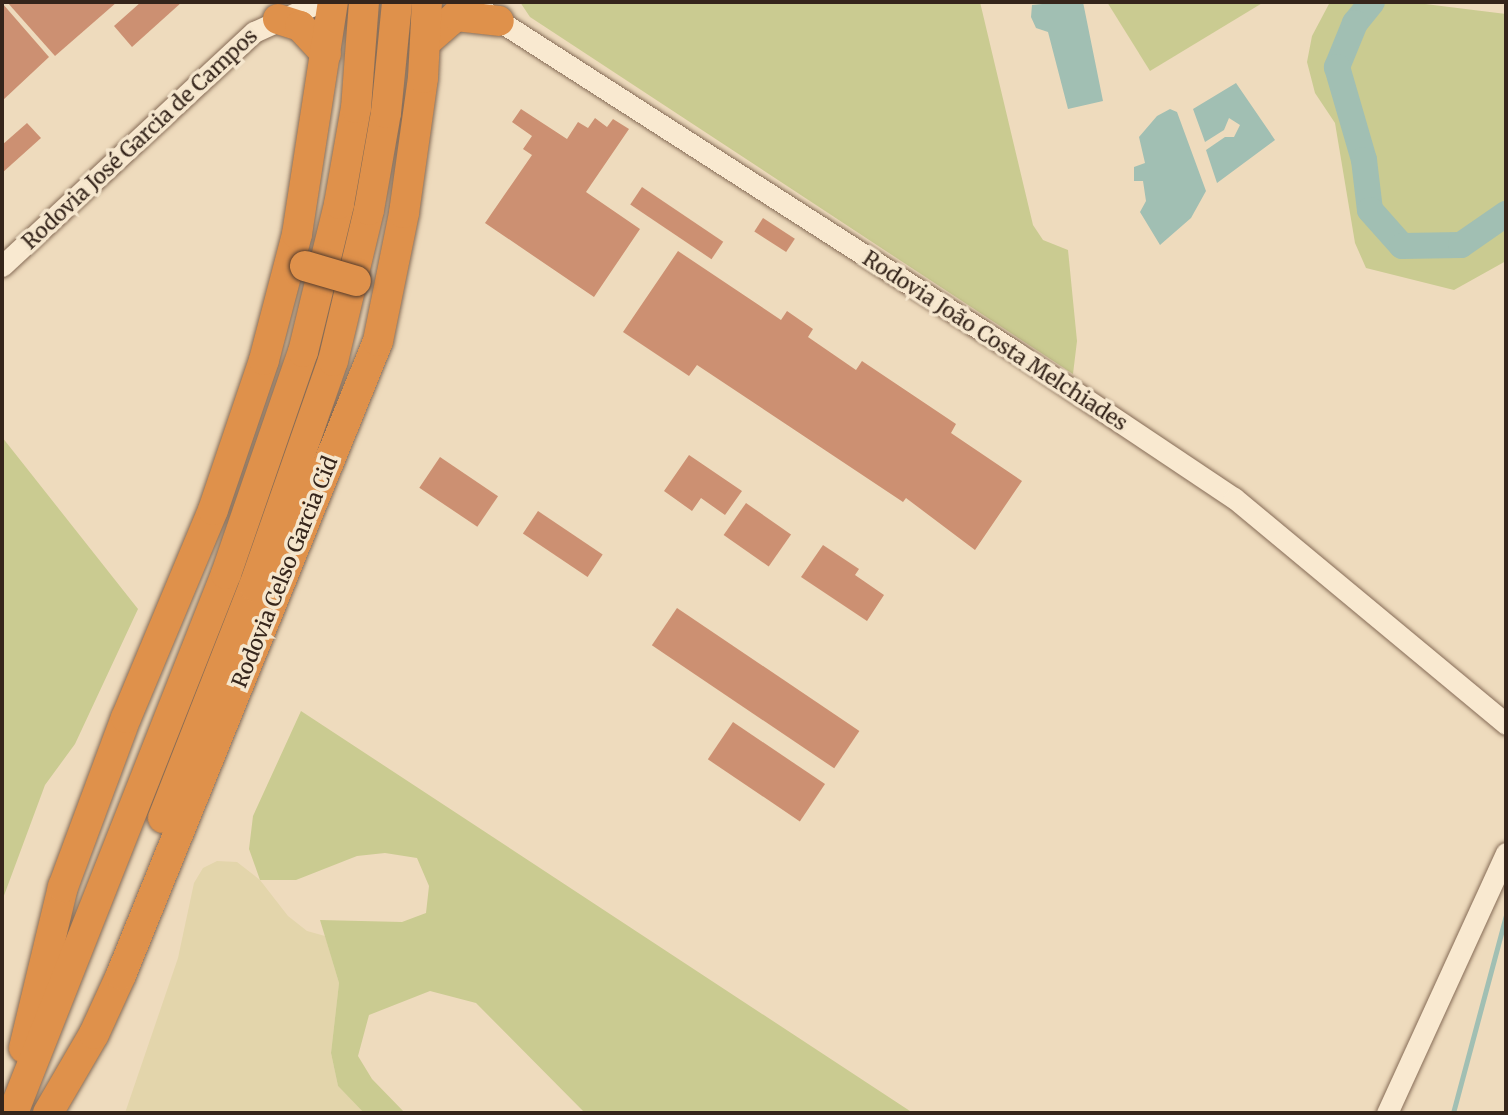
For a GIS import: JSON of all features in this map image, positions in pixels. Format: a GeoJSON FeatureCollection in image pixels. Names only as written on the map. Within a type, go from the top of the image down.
{"type":"FeatureCollection","features":[{"type":"Feature","properties":{"kind":"highway"},"geometry":{"type":"LineString","coordinates":[[7,1113],[63,887],[126,718],[213,510],[298,263],[333,2]]}},
{"type":"Feature","properties":{"kind":"highway"},"geometry":{"type":"LineString","coordinates":[[13,1113],[226,574],[299,365],[345,168],[356,108],[364,2]]}},
{"type":"Feature","properties":{"kind":"highway","name":"Rodovia Celso Garcia Cid"},"geometry":{"type":"LineString","coordinates":[[41,1113],[162,820],[303,453],[332,361],[369,210],[386,113],[397,2]]}},
{"type":"Feature","properties":{"kind":"highway","name":"Rodovia Celso Garcia Cid"},"geometry":{"type":"LineString","coordinates":[[48,1113],[94,1034],[121,975],[378,341],[404,213],[426,42],[427,2]]}},
{"type":"Feature","properties":{"kind":"highway"},"geometry":{"type":"LineString","coordinates":[[279,14],[300,26],[326,54]]}},
{"type":"Feature","properties":{"kind":"highway"},"geometry":{"type":"LineString","coordinates":[[426,42],[456,16],[496,17]]}},
{"type":"Feature","properties":{"kind":"highway"},"geometry":{"type":"LineString","coordinates":[[298,263],[388,290]]}},
{"type":"Feature","properties":{"kind":"street","name":"Rodovia José Garcia de Campos"},"geometry":{"type":"LineString","coordinates":[[2,265],[279,14],[320,2]]}},
{"type":"Feature","properties":{"kind":"street","name":"Rodovia João Costa Melchiades"},"geometry":{"type":"LineString","coordinates":[[455,2],[474,5],[496,17],[1017,353],[1234,498],[1506,724]]}},
{"type":"Feature","properties":{"kind":"street"},"geometry":{"type":"LineString","coordinates":[[1387,1113],[1506,853]]}},
{"type":"Feature","properties":{"kind":"shaded area"},"geometry":{"type":"Polygon","coordinates":[[[1083,2],[1103,101],[1068,109],[1048,32],[1036,28],[1031,17],[1032,5],[1083,2]]]}},
{"type":"Feature","properties":{"kind":"shaded area"},"geometry":{"type":"Polygon","coordinates":[[[1236,83],[1275,140],[1217,183],[1206,150],[1225,137],[1234,137],[1240,125],[1229,118],[1224,130],[1205,142],[1193,109],[1236,83]]]}},
{"type":"Feature","properties":{"kind":"shaded area"},"geometry":{"type":"Polygon","coordinates":[[[1170,109],[1177,112],[1206,191],[1191,218],[1160,245],[1140,212],[1146,201],[1143,181],[1134,181],[1134,167],[1145,163],[1139,137],[1157,116],[1170,109]]]}},
{"type":"Feature","properties":{"kind":"shaded area"},"geometry":{"type":"Polygon","coordinates":[[[217,861],[237,862],[260,880],[288,916],[307,931],[325,936],[339,983],[331,1053],[338,1086],[364,1113],[125,1113],[178,958],[194,883],[203,868],[217,861]]]}},
{"type":"Feature","properties":{"kind":"green space"},"geometry":{"type":"Polygon","coordinates":[[[520,2],[980,2],[1033,225],[1043,240],[1068,250],[1077,341],[1073,374],[530,17],[520,2]]]}},
{"type":"Feature","properties":{"kind":"green space"},"geometry":{"type":"Polygon","coordinates":[[[1107,2],[1264,2],[1150,71],[1107,2]]]}},
{"type":"Feature","properties":{"kind":"green space"},"geometry":{"type":"Polygon","coordinates":[[[1330,2],[1409,2],[1506,14],[1506,261],[1454,290],[1366,268],[1355,243],[1335,123],[1315,93],[1307,62],[1312,36],[1330,2]]]}},
{"type":"Feature","properties":{"kind":"green space"},"geometry":{"type":"Polygon","coordinates":[[[2,437],[138,609],[75,744],[45,785],[2,901],[2,437]]]}},
{"type":"Feature","properties":{"kind":"green space"},"geometry":{"type":"Polygon","coordinates":[[[301,711],[913,1113],[585,1113],[476,1003],[430,991],[369,1015],[358,1056],[372,1079],[405,1113],[364,1113],[338,1086],[331,1053],[339,983],[320,920],[402,922],[426,913],[429,886],[417,858],[385,853],[357,856],[296,880],[260,880],[249,849],[253,816],[301,711]]]}},
{"type":"Feature","properties":{"kind":"building"},"geometry":{"type":"Polygon","coordinates":[[[7,2],[117,2],[55,56],[7,2]]]}},
{"type":"Feature","properties":{"kind":"building"},"geometry":{"type":"Polygon","coordinates":[[[141,2],[182,2],[132,47],[114,26],[141,2]]]}},
{"type":"Feature","properties":{"kind":"building"},"geometry":{"type":"Polygon","coordinates":[[[2,3],[49,57],[2,101],[2,3]]]}},
{"type":"Feature","properties":{"kind":"building"},"geometry":{"type":"Polygon","coordinates":[[[521,109],[567,139],[578,122],[588,128],[595,118],[607,127],[613,119],[629,129],[586,192],[640,229],[594,297],[485,223],[532,155],[523,149],[532,136],[512,122],[521,109]]]}},
{"type":"Feature","properties":{"kind":"building"},"geometry":{"type":"Polygon","coordinates":[[[27,123],[41,138],[2,173],[2,145],[27,123]]]}},
{"type":"Feature","properties":{"kind":"building"},"geometry":{"type":"Polygon","coordinates":[[[642,187],[723,242],[712,259],[630,204],[642,187]]]}},
{"type":"Feature","properties":{"kind":"building"},"geometry":{"type":"Polygon","coordinates":[[[763,218],[795,239],[786,252],[754,231],[763,218]]]}},
{"type":"Feature","properties":{"kind":"building"},"geometry":{"type":"Polygon","coordinates":[[[678,251],[781,320],[787,311],[813,329],[808,337],[856,370],[862,361],[956,424],[951,433],[1022,481],[975,550],[906,498],[903,502],[697,365],[689,376],[623,332],[678,251]]]}},
{"type":"Feature","properties":{"kind":"building"},"geometry":{"type":"Polygon","coordinates":[[[689,455],[742,491],[725,515],[701,498],[692,511],[664,491],[689,455]]]}},
{"type":"Feature","properties":{"kind":"building"},"geometry":{"type":"Polygon","coordinates":[[[440,457],[498,496],[477,527],[419,488],[440,457]]]}},
{"type":"Feature","properties":{"kind":"building"},"geometry":{"type":"Polygon","coordinates":[[[746,503],[791,535],[769,566],[724,535],[746,503]]]}},
{"type":"Feature","properties":{"kind":"building"},"geometry":{"type":"Polygon","coordinates":[[[538,511],[603,555],[588,577],[523,533],[538,511]]]}},
{"type":"Feature","properties":{"kind":"building"},"geometry":{"type":"Polygon","coordinates":[[[823,545],[859,569],[855,575],[884,595],[867,621],[801,577],[823,545]]]}},
{"type":"Feature","properties":{"kind":"building"},"geometry":{"type":"Polygon","coordinates":[[[677,608],[859,731],[834,768],[652,645],[677,608]]]}},
{"type":"Feature","properties":{"kind":"building"},"geometry":{"type":"Polygon","coordinates":[[[733,722],[825,784],[800,821],[708,759],[733,722]]]}},
{"type":"Feature","properties":{"kind":"waterway"},"geometry":{"type":"LineString","coordinates":[[1372,2],[1355,23],[1337,67],[1364,160],[1370,210],[1402,246],[1461,245],[1506,214]]}},
{"type":"Feature","properties":{"kind":"waterway"},"geometry":{"type":"LineString","coordinates":[[1453,1113],[1506,915]]}}]}
